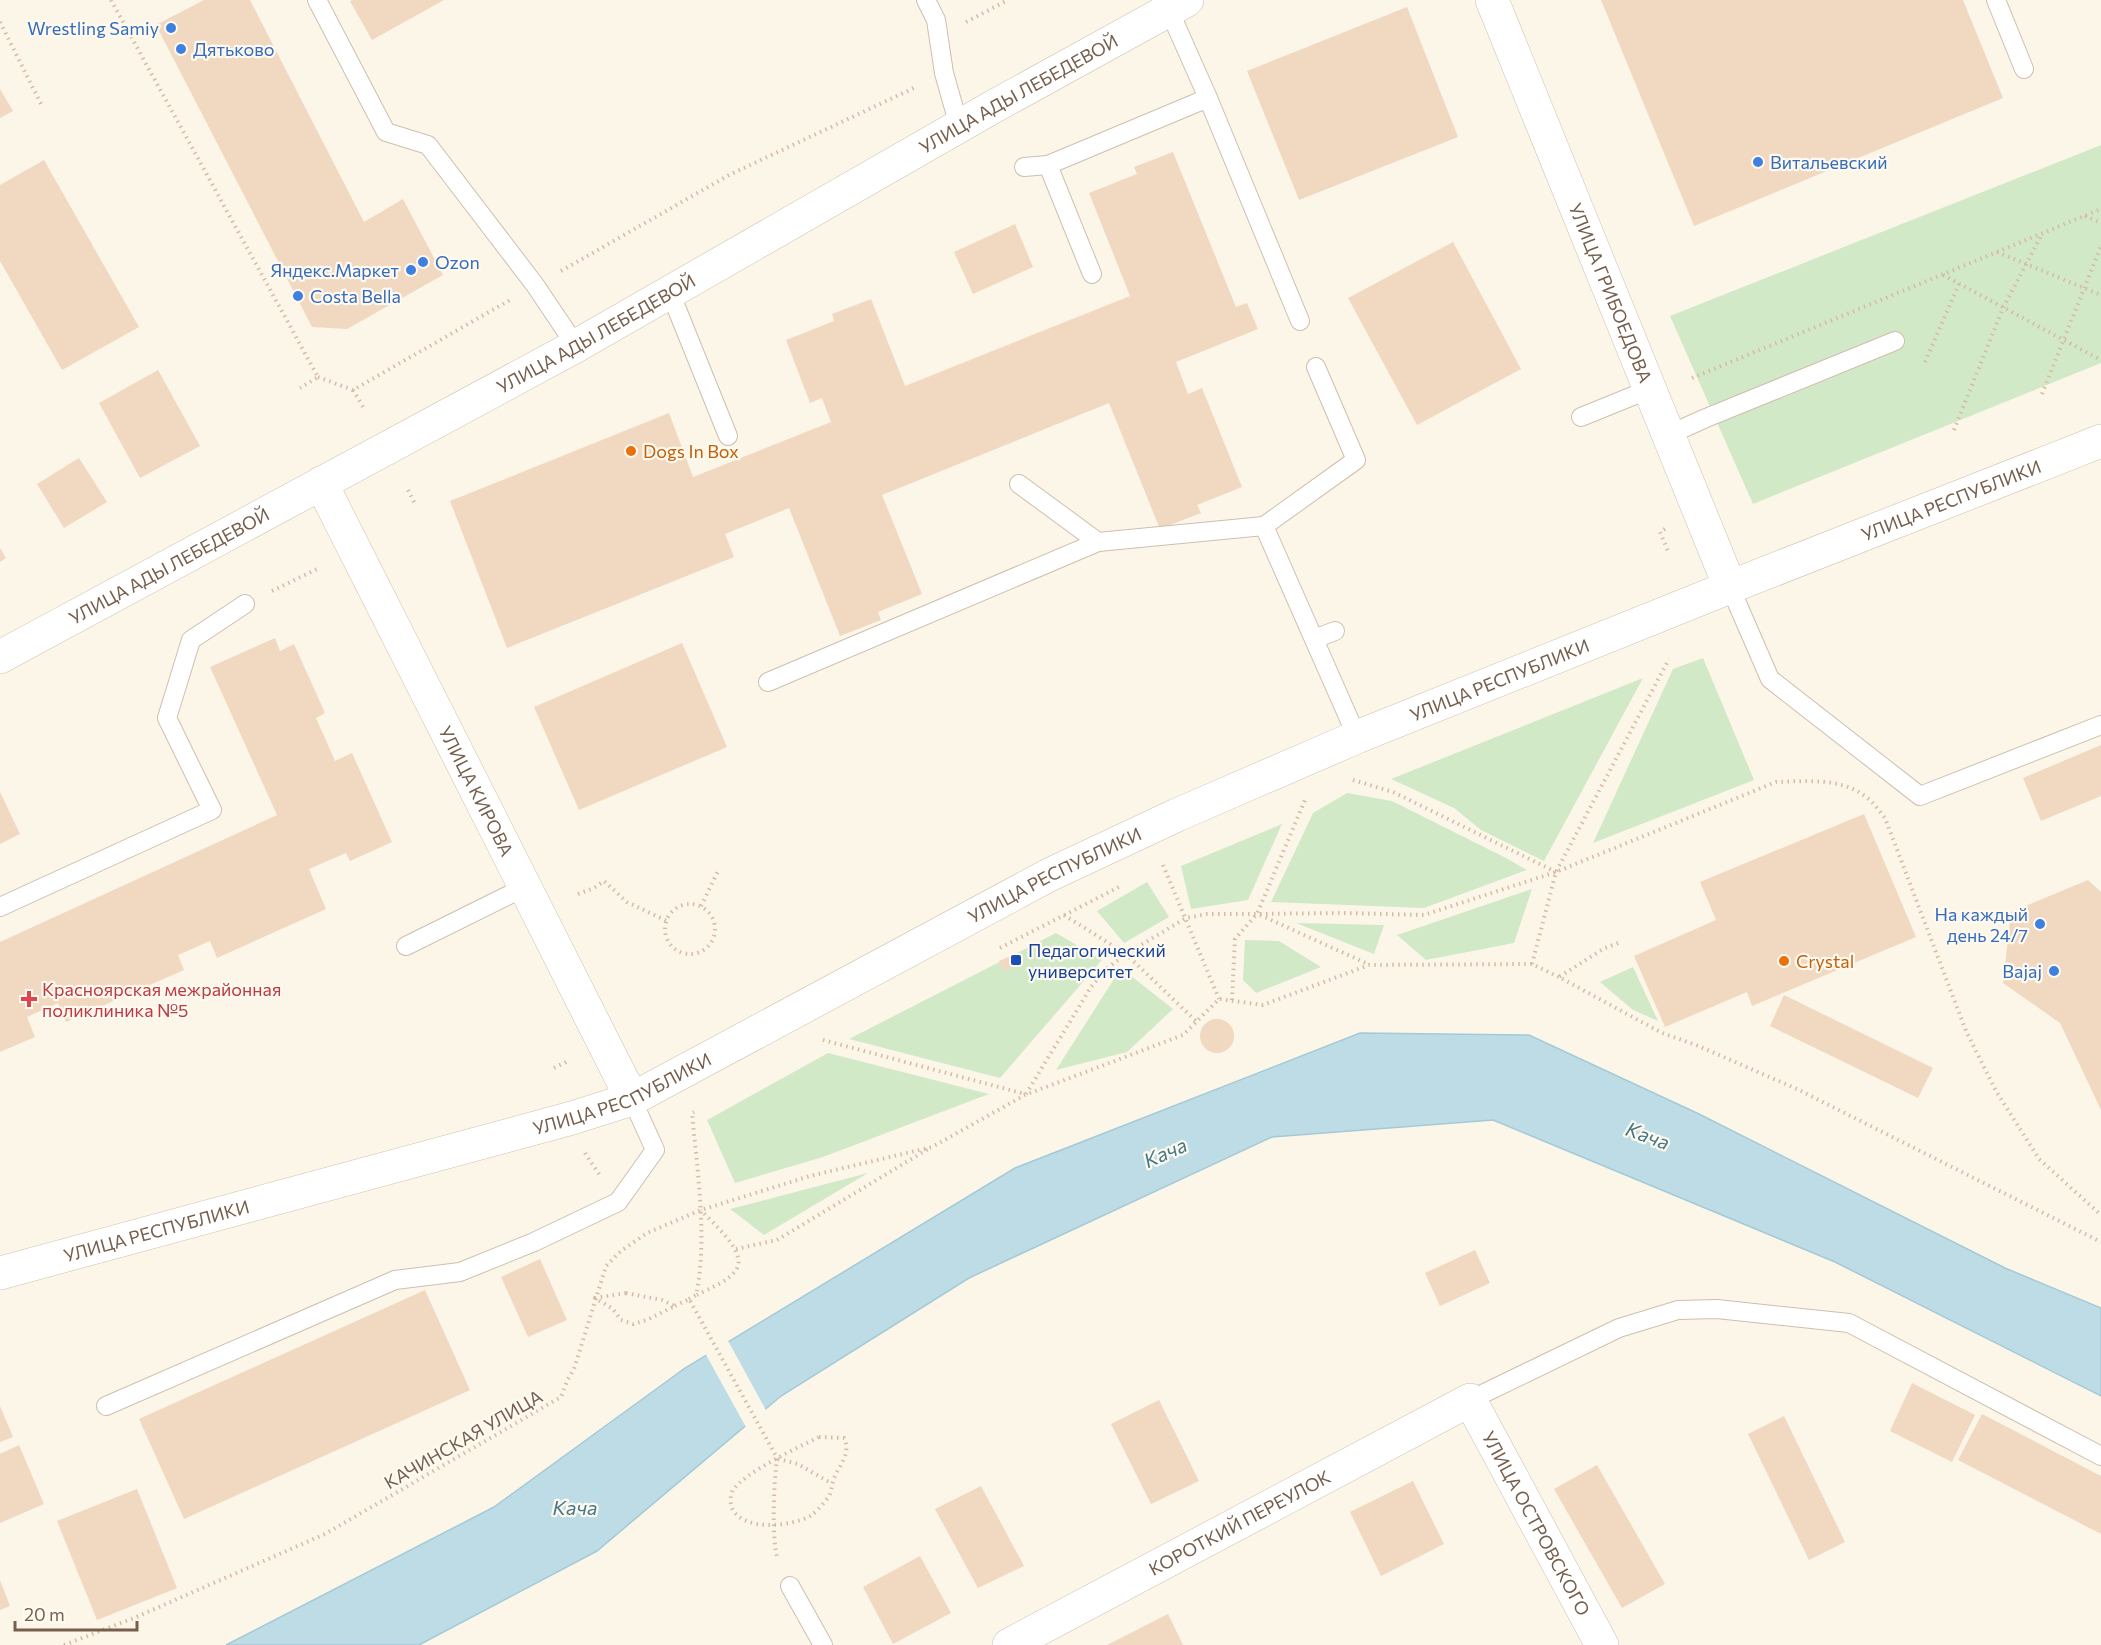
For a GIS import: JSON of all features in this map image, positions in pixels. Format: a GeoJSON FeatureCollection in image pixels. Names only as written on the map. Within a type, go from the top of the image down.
{"type":"FeatureCollection","features":[{"type":"Feature","properties":{"kind":"street","name":"УЛИЦА ГРИБОЕДОВА"},"geometry":{"type":"LineString","coordinates":[[1492,0],[1730,587]]}},
{"type":"Feature","properties":{"kind":"street","name":"УЛИЦА АДЫ ЛЕБЕДЕВОЙ"},"geometry":{"type":"LineString","coordinates":[[0,657],[576,346],[959,126],[1178,5]]}},
{"type":"Feature","properties":{"kind":"street","name":"УЛИЦА РЕСПУБЛИКИ"},"geometry":{"type":"LineString","coordinates":[[0,1273],[561,1121],[632,1099],[1049,875],[1177,815],[1357,737],[1730,587],[2098,450]]}},
{"type":"Feature","properties":{"kind":"street","name":"УЛИЦА КИРОВА"},"geometry":{"type":"LineString","coordinates":[[321,483],[632,1099]]}},
{"type":"Feature","properties":{"kind":"street","name":"КОРОТКИЙ ПЕРЕУЛОК"},"geometry":{"type":"LineString","coordinates":[[1010,1645],[1470,1400]]}},
{"type":"Feature","properties":{"kind":"street","name":"УЛИЦА ОСТРОВСКОГО"},"geometry":{"type":"LineString","coordinates":[[1470,1400],[1602,1645]]}},
{"type":"Feature","properties":{"kind":"lane"},"geometry":{"type":"LineString","coordinates":[[317,0],[386,132],[428,145],[535,285],[576,346]]}},
{"type":"Feature","properties":{"kind":"lane"},"geometry":{"type":"LineString","coordinates":[[926,0],[936,20],[944,73],[959,126]]}},
{"type":"Feature","properties":{"kind":"lane"},"geometry":{"type":"LineString","coordinates":[[1996,0],[2024,69]]}},
{"type":"Feature","properties":{"kind":"lane"},"geometry":{"type":"LineString","coordinates":[[1178,5],[1208,98],[1300,321]]}},
{"type":"Feature","properties":{"kind":"lane"},"geometry":{"type":"LineString","coordinates":[[1024,167],[1048,165],[1208,98]]}},
{"type":"Feature","properties":{"kind":"lane"},"geometry":{"type":"LineString","coordinates":[[1048,165],[1092,274]]}},
{"type":"Feature","properties":{"kind":"lane"},"geometry":{"type":"LineString","coordinates":[[670,292],[728,436]]}},
{"type":"Feature","properties":{"kind":"lane"},"geometry":{"type":"LineString","coordinates":[[1668,435],[1895,341]]}},
{"type":"Feature","properties":{"kind":"lane"},"geometry":{"type":"LineString","coordinates":[[768,682],[1098,542],[1264,526],[1356,460],[1316,367]]}},
{"type":"Feature","properties":{"kind":"lane"},"geometry":{"type":"LineString","coordinates":[[1581,417],[1650,389]]}},
{"type":"Feature","properties":{"kind":"lane"},"geometry":{"type":"LineString","coordinates":[[1019,484],[1098,542]]}},
{"type":"Feature","properties":{"kind":"lane"},"geometry":{"type":"LineString","coordinates":[[1264,526],[1357,737]]}},
{"type":"Feature","properties":{"kind":"lane"},"geometry":{"type":"LineString","coordinates":[[1730,587],[1770,679],[1920,796],[2101,725]]}},
{"type":"Feature","properties":{"kind":"lane"},"geometry":{"type":"LineString","coordinates":[[0,907],[212,810],[167,718],[191,640],[245,604]]}},
{"type":"Feature","properties":{"kind":"lane"},"geometry":{"type":"LineString","coordinates":[[1314,639],[1335,631]]}},
{"type":"Feature","properties":{"kind":"lane"},"geometry":{"type":"LineString","coordinates":[[406,946],[525,888]]}},
{"type":"Feature","properties":{"kind":"lane"},"geometry":{"type":"LineString","coordinates":[[106,1406],[395,1280],[460,1272],[534,1242],[618,1202],[655,1150],[632,1099]]}},
{"type":"Feature","properties":{"kind":"lane"},"geometry":{"type":"LineString","coordinates":[[1470,1400],[1619,1328],[1678,1310],[1717,1309],[1849,1323],[2101,1456]]}},
{"type":"Feature","properties":{"kind":"lane"},"geometry":{"type":"LineString","coordinates":[[790,1586],[823,1645]]}},
{"type":"Feature","properties":{"kind":"path"},"geometry":{"type":"LineString","coordinates":[[111,0],[318,377],[354,390],[365,410]]}},
{"type":"Feature","properties":{"kind":"path"},"geometry":{"type":"LineString","coordinates":[[959,26],[1008,0]]}},
{"type":"Feature","properties":{"kind":"path"},"geometry":{"type":"LineString","coordinates":[[0,22],[42,105]]}},
{"type":"Feature","properties":{"kind":"path"},"geometry":{"type":"LineString","coordinates":[[354,390],[729,175],[944,73]]}},
{"type":"Feature","properties":{"kind":"path"},"geometry":{"type":"LineString","coordinates":[[1692,378],[2101,209]]}},
{"type":"Feature","properties":{"kind":"path"},"geometry":{"type":"LineString","coordinates":[[2085,216],[2101,223]]}},
{"type":"Feature","properties":{"kind":"path"},"geometry":{"type":"LineString","coordinates":[[1954,430],[2003,308],[2043,233]]}},
{"type":"Feature","properties":{"kind":"path"},"geometry":{"type":"LineString","coordinates":[[2042,394],[2101,246]]}},
{"type":"Feature","properties":{"kind":"path"},"geometry":{"type":"LineString","coordinates":[[1997,252],[2101,295]]}},
{"type":"Feature","properties":{"kind":"path"},"geometry":{"type":"LineString","coordinates":[[1942,275],[2101,360]]}},
{"type":"Feature","properties":{"kind":"path"},"geometry":{"type":"LineString","coordinates":[[1925,362],[1959,284]]}},
{"type":"Feature","properties":{"kind":"path"},"geometry":{"type":"LineString","coordinates":[[2095,292],[2101,288]]}},
{"type":"Feature","properties":{"kind":"path"},"geometry":{"type":"LineString","coordinates":[[300,388],[318,377]]}},
{"type":"Feature","properties":{"kind":"path"},"geometry":{"type":"LineString","coordinates":[[408,490],[415,504]]}},
{"type":"Feature","properties":{"kind":"path"},"geometry":{"type":"LineString","coordinates":[[1668,551],[1660,532],[1671,526]]}},
{"type":"Feature","properties":{"kind":"path"},"geometry":{"type":"LineString","coordinates":[[245,604],[319,567]]}},
{"type":"Feature","properties":{"kind":"path"},"geometry":{"type":"LineString","coordinates":[[1532,964],[1556,872],[1669,659]]}},
{"type":"Feature","properties":{"kind":"path"},"geometry":{"type":"LineString","coordinates":[[1353,780],[1393,792],[1556,872]]}},
{"type":"Feature","properties":{"kind":"path"},"geometry":{"type":"LineString","coordinates":[[832,1034],[822,1040],[1025,1095],[1091,987],[1106,969],[1126,954],[1186,918],[1207,914],[1424,915],[1556,872],[1776,782],[1814,780],[1840,783],[1870,800],[1885,818],[1965,1031],[1996,1091],[2039,1159],[2101,1215]]}},
{"type":"Feature","properties":{"kind":"path"},"geometry":{"type":"LineString","coordinates":[[1232,1000],[1235,939],[1257,914],[1306,798]]}},
{"type":"Feature","properties":{"kind":"path"},"geometry":{"type":"LineString","coordinates":[[1154,870],[1164,865],[1219,999],[1263,1005],[1369,965],[1532,964],[1662,1033],[1696,1045],[1797,1089],[2101,1242]]}},
{"type":"Feature","properties":{"kind":"path"},"geometry":{"type":"LineString","coordinates":[[701,906],[718,871]]}},
{"type":"Feature","properties":{"kind":"path"},"geometry":{"type":"LineString","coordinates":[[578,894],[604,881],[627,902],[667,921]]}},
{"type":"Feature","properties":{"kind":"path"},"geometry":{"type":"LineString","coordinates":[[990,953],[1124,885]]}},
{"type":"Feature","properties":{"kind":"path"},"geometry":{"type":"LineString","coordinates":[[685,904],[701,906],[713,917],[715,933],[707,947],[700,951],[692,953],[677,950],[667,937],[667,921],[677,908],[685,904]]}},
{"type":"Feature","properties":{"kind":"path"},"geometry":{"type":"LineString","coordinates":[[1257,914],[1369,965]]}},
{"type":"Feature","properties":{"kind":"path"},"geometry":{"type":"LineString","coordinates":[[1064,915],[1126,954],[1197,1022]]}},
{"type":"Feature","properties":{"kind":"path"},"geometry":{"type":"LineString","coordinates":[[1559,977],[1603,949],[1618,943]]}},
{"type":"Feature","properties":{"kind":"path","name":"КАЧИНСКАЯ УЛИЦА"},"geometry":{"type":"LineString","coordinates":[[64,1645],[134,1618],[325,1534],[561,1397],[574,1369],[606,1266],[621,1251],[647,1233],[701,1210],[810,1176],[932,1147],[1025,1095],[1183,1035],[1219,999]]}},
{"type":"Feature","properties":{"kind":"path"},"geometry":{"type":"LineString","coordinates":[[696,1295],[700,1278],[701,1210],[692,1113],[702,1107]]}},
{"type":"Feature","properties":{"kind":"path"},"geometry":{"type":"LineString","coordinates":[[736,1249],[777,1240],[932,1147]]}},
{"type":"Feature","properties":{"kind":"path"},"geometry":{"type":"LineString","coordinates":[[595,1298],[613,1309],[621,1320],[633,1324],[647,1320],[689,1299],[736,1272],[740,1261],[736,1249],[701,1210]]}},
{"type":"Feature","properties":{"kind":"path"},"geometry":{"type":"LineString","coordinates":[[595,1298],[626,1293],[662,1300],[675,1306]]}},
{"type":"Feature","properties":{"kind":"path"},"geometry":{"type":"LineString","coordinates":[[689,1299],[776,1456],[774,1526],[777,1557],[790,1586]]}},
{"type":"Feature","properties":{"kind":"path"},"geometry":{"type":"LineString","coordinates":[[819,1437],[844,1438],[848,1445],[846,1456],[831,1483],[830,1494],[813,1514],[795,1522],[774,1526],[743,1520],[735,1515],[730,1504],[733,1491],[749,1476],[776,1456],[819,1437]]}},
{"type":"Feature","properties":{"kind":"path"},"geometry":{"type":"LineString","coordinates":[[776,1456],[798,1464],[831,1483]]}},
{"type":"Feature","properties":{"kind":"green space"},"geometry":{"type":"Polygon","coordinates":[[[2101,145],[2101,363],[1753,504],[1670,316],[2101,145]]]}},
{"type":"Feature","properties":{"kind":"green space"},"geometry":{"type":"Polygon","coordinates":[[[1703,658],[1754,780],[1593,843],[1673,669],[1703,658]]]}},
{"type":"Feature","properties":{"kind":"green space"},"geometry":{"type":"Polygon","coordinates":[[[1643,678],[1544,861],[1481,830],[1454,808],[1391,779],[1643,678]]]}},
{"type":"Feature","properties":{"kind":"green space"},"geometry":{"type":"Polygon","coordinates":[[[1347,793],[1392,801],[1527,870],[1424,908],[1271,902],[1313,813],[1347,793]]]}},
{"type":"Feature","properties":{"kind":"green space"},"geometry":{"type":"Polygon","coordinates":[[[1282,824],[1248,900],[1191,909],[1181,866],[1282,824]]]}},
{"type":"Feature","properties":{"kind":"green space"},"geometry":{"type":"Polygon","coordinates":[[[1147,882],[1169,917],[1124,943],[1097,911],[1147,882]]]}},
{"type":"Feature","properties":{"kind":"green space"},"geometry":{"type":"Polygon","coordinates":[[[1532,889],[1514,943],[1426,960],[1397,935],[1532,889]]]}},
{"type":"Feature","properties":{"kind":"green space"},"geometry":{"type":"Polygon","coordinates":[[[1296,923],[1384,925],[1374,954],[1296,923]]]}},
{"type":"Feature","properties":{"kind":"green space"},"geometry":{"type":"Polygon","coordinates":[[[1056,933],[1102,960],[1000,1078],[849,1039],[1056,933]]]}},
{"type":"Feature","properties":{"kind":"green space"},"geometry":{"type":"Polygon","coordinates":[[[1245,940],[1279,941],[1321,967],[1256,993],[1243,980],[1245,940]]]}},
{"type":"Feature","properties":{"kind":"green space"},"geometry":{"type":"Polygon","coordinates":[[[1633,967],[1658,1021],[1633,1010],[1600,982],[1633,967]]]}},
{"type":"Feature","properties":{"kind":"green space"},"geometry":{"type":"Polygon","coordinates":[[[1121,968],[1173,1009],[1127,1052],[1056,1070],[1121,968]]]}},
{"type":"Feature","properties":{"kind":"green space"},"geometry":{"type":"Polygon","coordinates":[[[828,1053],[989,1094],[823,1157],[735,1183],[707,1120],[828,1053]]]}},
{"type":"Feature","properties":{"kind":"green space"},"geometry":{"type":"Polygon","coordinates":[[[868,1173],[764,1235],[730,1209],[868,1173]]]}},
{"type":"Feature","properties":{"kind":"water","name":"Кача"},"geometry":{"type":"Polygon","coordinates":[[[1360,1033],[1529,1035],[1699,1114],[2005,1268],[2101,1308],[2101,1396],[1835,1262],[1493,1120],[1272,1137],[969,1278],[781,1396],[597,1551],[419,1645],[226,1645],[494,1507],[685,1368],[1015,1168],[1360,1033]]]}},
{"type":"Feature","properties":{"kind":"pier"},"geometry":{"type":"Polygon","coordinates":[[[727,1339],[767,1412],[747,1429],[705,1353],[727,1339]]]}},
{"type":"Feature","properties":{"kind":"building"},"geometry":{"type":"Polygon","coordinates":[[[204,0],[250,0],[364,222],[403,199],[443,275],[347,329],[312,327],[156,25],[204,0]]]}},
{"type":"Feature","properties":{"kind":"building"},"geometry":{"type":"Polygon","coordinates":[[[444,0],[372,40],[350,1],[444,0]]]}},
{"type":"Feature","properties":{"kind":"building","name":"Витальевский"},"geometry":{"type":"Polygon","coordinates":[[[1601,0],[1963,0],[2003,98],[1694,226],[1601,0]]]}},
{"type":"Feature","properties":{"kind":"building"},"geometry":{"type":"Polygon","coordinates":[[[1407,7],[1458,137],[1299,200],[1247,71],[1407,7]]]}},
{"type":"Feature","properties":{"kind":"building"},"geometry":{"type":"Polygon","coordinates":[[[0,89],[13,111],[0,118],[0,89]]]}},
{"type":"Feature","properties":{"kind":"building"},"geometry":{"type":"Polygon","coordinates":[[[1173,152],[1236,307],[1247,303],[1258,329],[1176,362],[1188,394],[1202,388],[1242,487],[1197,505],[1201,513],[1160,529],[1109,403],[882,495],[922,594],[878,612],[881,620],[840,636],[789,508],[725,534],[734,557],[507,648],[450,501],[669,413],[693,477],[831,422],[822,398],[810,403],[786,340],[834,321],[832,314],[871,299],[905,386],[1130,296],[1089,193],[1137,174],[1134,167],[1173,152]]]}},
{"type":"Feature","properties":{"kind":"building"},"geometry":{"type":"Polygon","coordinates":[[[44,160],[139,327],[62,370],[0,261],[0,185],[44,160]]]}},
{"type":"Feature","properties":{"kind":"building"},"geometry":{"type":"Polygon","coordinates":[[[1015,224],[1033,267],[973,294],[954,252],[1015,224]]]}},
{"type":"Feature","properties":{"kind":"building"},"geometry":{"type":"Polygon","coordinates":[[[1453,242],[1521,369],[1417,425],[1348,298],[1453,242]]]}},
{"type":"Feature","properties":{"kind":"building"},"geometry":{"type":"Polygon","coordinates":[[[158,370],[200,446],[140,478],[99,403],[158,370]]]}},
{"type":"Feature","properties":{"kind":"building"},"geometry":{"type":"Polygon","coordinates":[[[79,458],[107,502],[64,528],[37,484],[79,458]]]}},
{"type":"Feature","properties":{"kind":"building"},"geometry":{"type":"Polygon","coordinates":[[[0,548],[6,558],[0,562],[0,548]]]}},
{"type":"Feature","properties":{"kind":"building"},"geometry":{"type":"Polygon","coordinates":[[[275,638],[280,651],[294,644],[325,713],[316,718],[335,761],[352,753],[392,842],[350,861],[346,853],[309,869],[326,909],[217,958],[210,941],[178,955],[184,970],[66,1022],[58,1003],[27,1017],[35,1037],[0,1052],[0,942],[277,815],[210,667],[275,638]]]}},
{"type":"Feature","properties":{"kind":"building"},"geometry":{"type":"Polygon","coordinates":[[[682,643],[727,747],[579,810],[534,707],[682,643]]]}},
{"type":"Feature","properties":{"kind":"building"},"geometry":{"type":"Polygon","coordinates":[[[2101,745],[2101,796],[2041,821],[2023,778],[2101,745]]]}},
{"type":"Feature","properties":{"kind":"building"},"geometry":{"type":"Polygon","coordinates":[[[0,792],[20,834],[0,844],[0,792]]]}},
{"type":"Feature","properties":{"kind":"building"},"geometry":{"type":"Polygon","coordinates":[[[1864,814],[1916,937],[1752,1006],[1747,992],[1665,1027],[1634,956],[1716,920],[1700,882],[1864,814]]]}},
{"type":"Feature","properties":{"kind":"building"},"geometry":{"type":"Polygon","coordinates":[[[2088,880],[2101,892],[2101,1110],[2060,1023],[2003,983],[2011,912],[2088,880]]]}},
{"type":"Feature","properties":{"kind":"building"},"geometry":{"type":"Polygon","coordinates":[[[1020,952],[1024,962],[1004,971],[999,961],[1020,952]]]}},
{"type":"Feature","properties":{"kind":"building"},"geometry":{"type":"Polygon","coordinates":[[[1784,995],[1933,1068],[1918,1098],[1770,1026],[1784,995]]]}},
{"type":"Feature","properties":{"kind":"building"},"geometry":{"type":"Polygon","coordinates":[[[1217,1019],[1229,1024],[1234,1036],[1229,1048],[1217,1053],[1205,1048],[1200,1036],[1205,1024],[1217,1019]]]}},
{"type":"Feature","properties":{"kind":"building"},"geometry":{"type":"Polygon","coordinates":[[[1475,1250],[1490,1283],[1440,1306],[1425,1273],[1475,1250]]]}},
{"type":"Feature","properties":{"kind":"building"},"geometry":{"type":"Polygon","coordinates":[[[540,1259],[567,1320],[528,1337],[501,1277],[540,1259]]]}},
{"type":"Feature","properties":{"kind":"building"},"geometry":{"type":"Polygon","coordinates":[[[425,1290],[470,1390],[184,1519],[139,1419],[425,1290]]]}},
{"type":"Feature","properties":{"kind":"building"},"geometry":{"type":"Polygon","coordinates":[[[1912,1383],[1975,1415],[1952,1462],[1890,1431],[1912,1383]]]}},
{"type":"Feature","properties":{"kind":"building"},"geometry":{"type":"Polygon","coordinates":[[[1159,1400],[1199,1481],[1151,1504],[1111,1424],[1159,1400]]]}},
{"type":"Feature","properties":{"kind":"building"},"geometry":{"type":"Polygon","coordinates":[[[0,1406],[13,1437],[0,1442],[0,1406]]]}},
{"type":"Feature","properties":{"kind":"building"},"geometry":{"type":"Polygon","coordinates":[[[1982,1414],[2101,1476],[2101,1534],[1958,1460],[1982,1414]]]}},
{"type":"Feature","properties":{"kind":"building"},"geometry":{"type":"Polygon","coordinates":[[[1784,1416],[1845,1542],[1809,1560],[1748,1434],[1784,1416]]]}},
{"type":"Feature","properties":{"kind":"building"},"geometry":{"type":"Polygon","coordinates":[[[19,1445],[44,1504],[0,1523],[0,1454],[19,1445]]]}},
{"type":"Feature","properties":{"kind":"building"},"geometry":{"type":"Polygon","coordinates":[[[1597,1465],[1665,1584],[1622,1608],[1554,1489],[1597,1465]]]}},
{"type":"Feature","properties":{"kind":"building"},"geometry":{"type":"Polygon","coordinates":[[[1413,1481],[1444,1544],[1381,1576],[1350,1512],[1413,1481]]]}},
{"type":"Feature","properties":{"kind":"building"},"geometry":{"type":"Polygon","coordinates":[[[981,1486],[1024,1566],[978,1588],[935,1509],[981,1486]]]}},
{"type":"Feature","properties":{"kind":"building"},"geometry":{"type":"Polygon","coordinates":[[[137,1489],[177,1588],[97,1620],[57,1521],[137,1489]]]}},
{"type":"Feature","properties":{"kind":"building"},"geometry":{"type":"Polygon","coordinates":[[[920,1556],[951,1613],[893,1644],[863,1587],[920,1556]]]}},
{"type":"Feature","properties":{"kind":"building"},"geometry":{"type":"Polygon","coordinates":[[[0,1580],[10,1606],[0,1610],[0,1580]]]}},
{"type":"Feature","properties":{"kind":"building"},"geometry":{"type":"Polygon","coordinates":[[[1168,1614],[1183,1645],[1107,1645],[1168,1614]]]}},
{"type":"Feature","properties":{"kind":"place","name":"Wrestling Samiy"},"geometry":{"type":"Point","coordinates":[171,28]}},
{"type":"Feature","properties":{"kind":"place","name":"Дятьково"},"geometry":{"type":"Point","coordinates":[181,49]}},
{"type":"Feature","properties":{"kind":"place","name":"Витальевский"},"geometry":{"type":"Point","coordinates":[1758,162]}},
{"type":"Feature","properties":{"kind":"place","name":"Ozon"},"geometry":{"type":"Point","coordinates":[423,262]}},
{"type":"Feature","properties":{"kind":"place","name":"Яндекс.Маркет"},"geometry":{"type":"Point","coordinates":[411,270]}},
{"type":"Feature","properties":{"kind":"place","name":"Costa Bella"},"geometry":{"type":"Point","coordinates":[298,296]}},
{"type":"Feature","properties":{"kind":"place","name":"Dogs In Box"},"geometry":{"type":"Point","coordinates":[631,451]}},
{"type":"Feature","properties":{"kind":"place","name":"На каждый день 24/7"},"geometry":{"type":"Point","coordinates":[2040,924]}},
{"type":"Feature","properties":{"kind":"place","name":"Педагогический университет"},"geometry":{"type":"Point","coordinates":[1016,960]}},
{"type":"Feature","properties":{"kind":"place","name":"Crystal"},"geometry":{"type":"Point","coordinates":[1784,961]}},
{"type":"Feature","properties":{"kind":"place","name":"Bajaj"},"geometry":{"type":"Point","coordinates":[2054,971]}},
{"type":"Feature","properties":{"kind":"place","name":"Красноярская межрайонная поликлиника №5"},"geometry":{"type":"Point","coordinates":[29,999]}}]}
